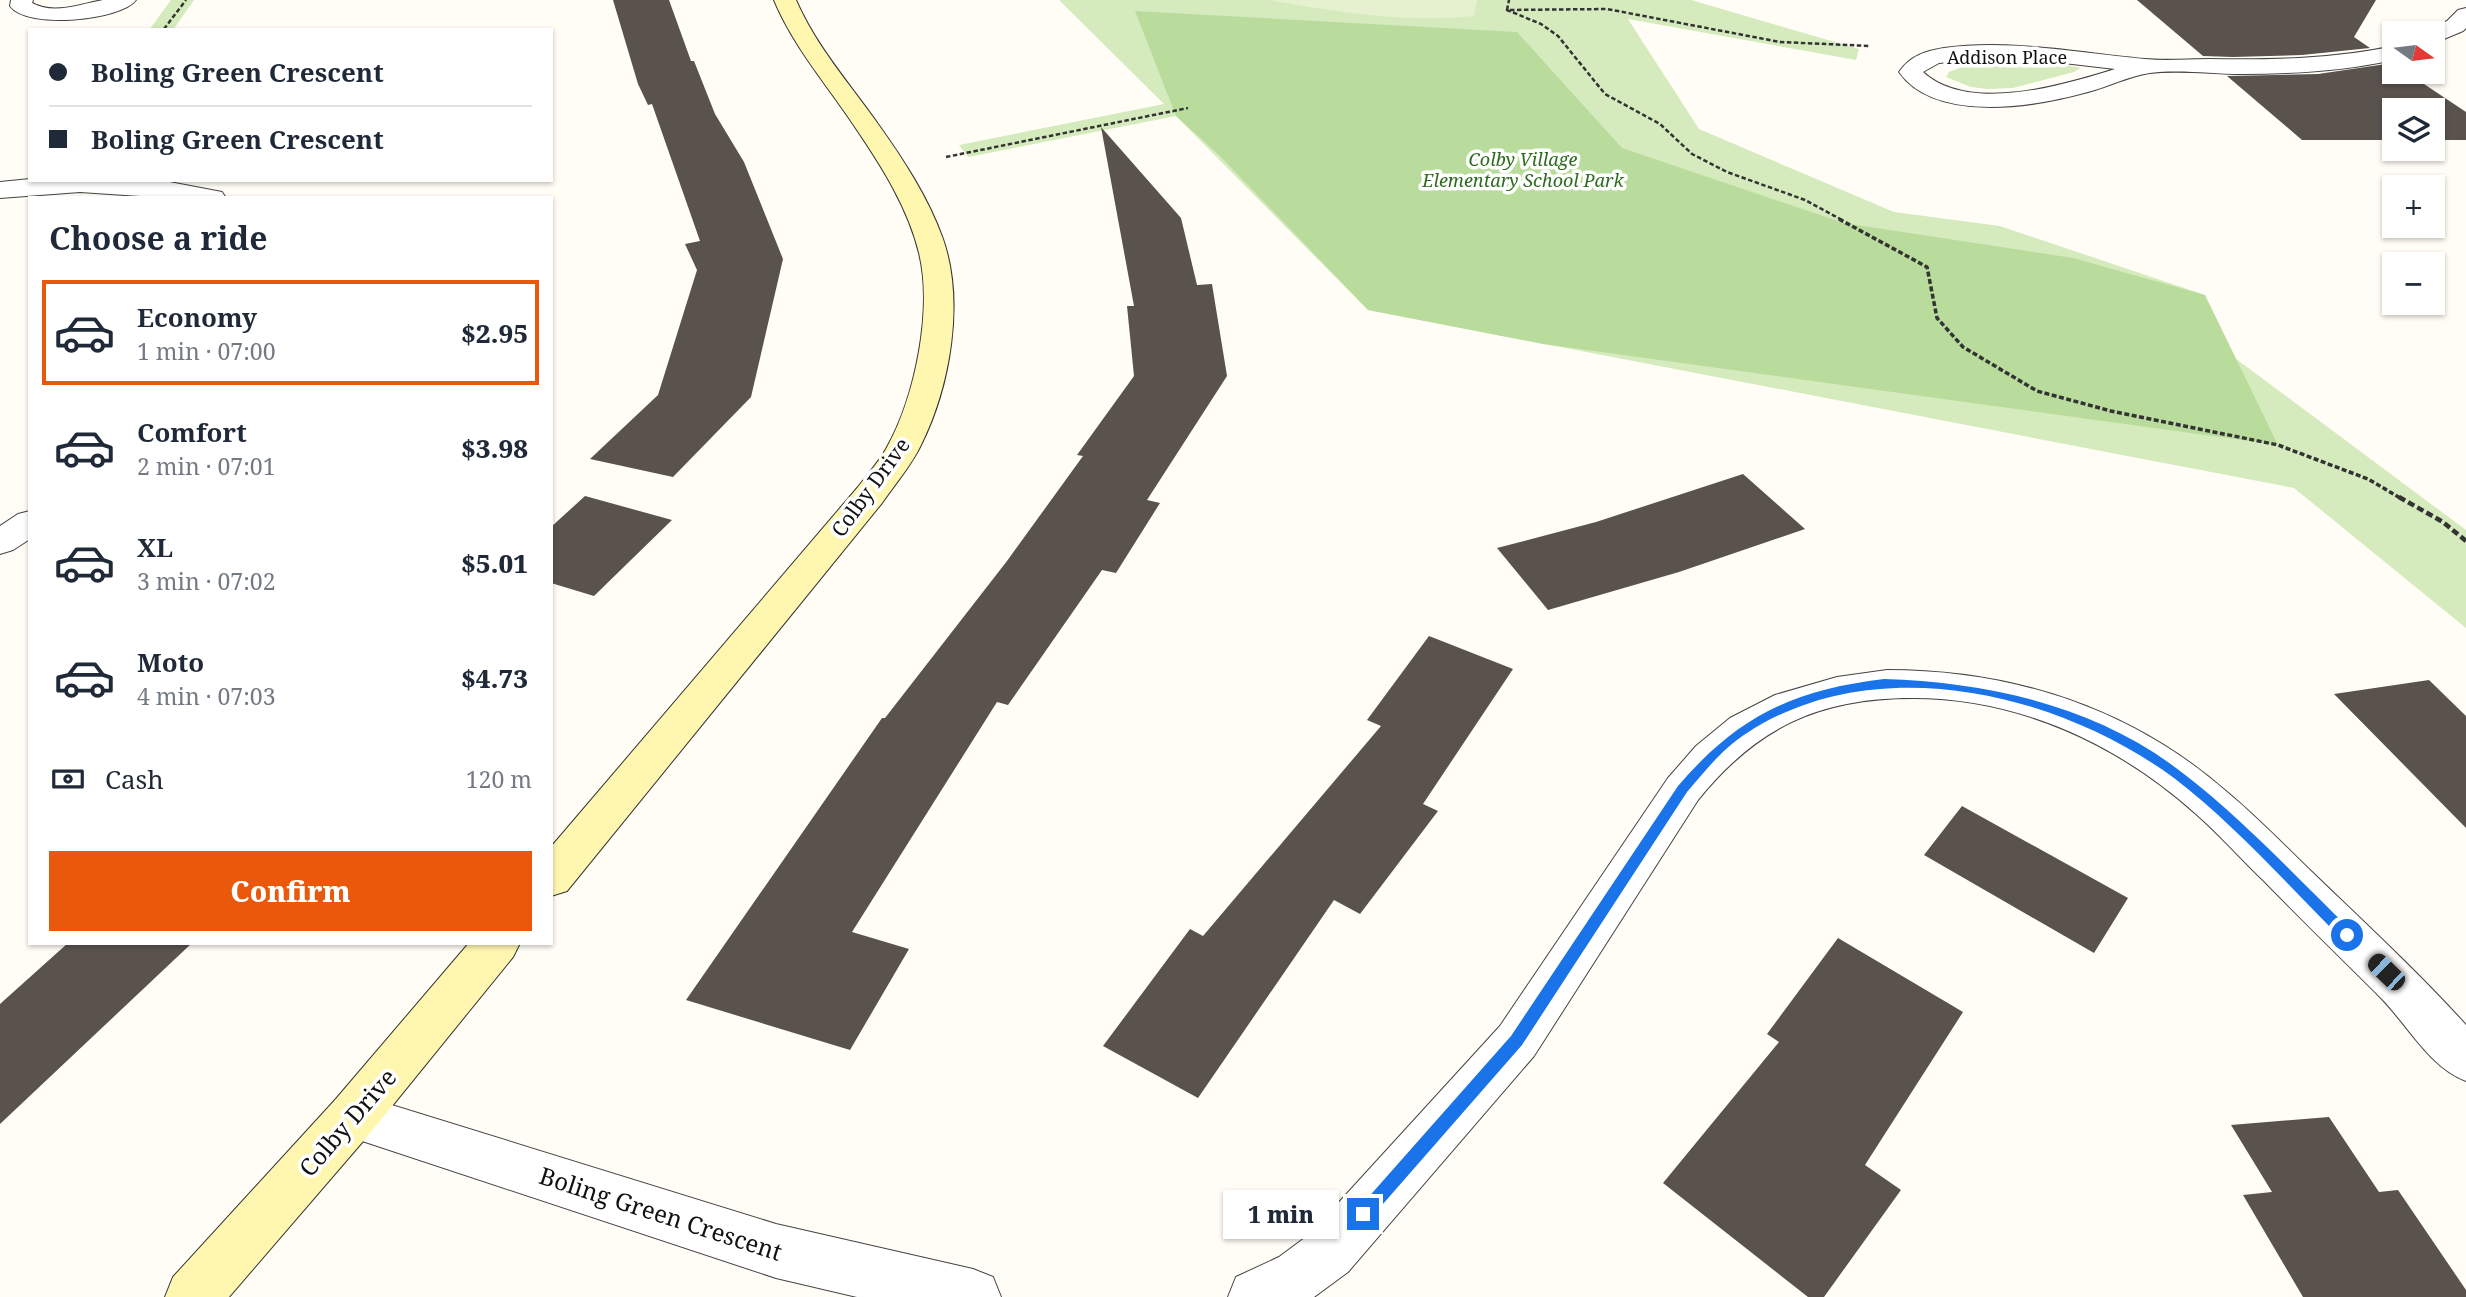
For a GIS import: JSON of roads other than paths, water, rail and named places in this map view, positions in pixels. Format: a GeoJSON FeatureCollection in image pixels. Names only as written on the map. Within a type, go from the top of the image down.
{"type":"FeatureCollection","features":[{"type":"Feature","properties":{"kind":"street"},"geometry":{"type":"LineString","coordinates":[[22,0],[21,6],[30,11],[56,14],[96,9],[125,0]]}},
{"type":"Feature","properties":{"kind":"street","name":"Colby Drive"},"geometry":{"type":"LineString","coordinates":[[553,876],[870,495],[905,444],[926,391],[938,290],[934,254],[894,167],[800,29],[785,0]]}},
{"type":"Feature","properties":{"kind":"street"},"geometry":{"type":"LineString","coordinates":[[2445,31],[2455,26],[2466,15]]}},
{"type":"Feature","properties":{"kind":"street","name":"Addison Place"},"geometry":{"type":"LineString","coordinates":[[2148,66],[2088,85],[2003,101],[1967,98],[1940,92],[1921,82],[1911,72],[1916,65],[1932,58],[1990,54],[2047,55],[2148,66],[2307,64],[2351,61],[2382,55]]}},
{"type":"Feature","properties":{"kind":"street"},"geometry":{"type":"LineString","coordinates":[[0,190],[46,185],[103,184],[155,187],[202,196]]}},
{"type":"Feature","properties":{"kind":"street"},"geometry":{"type":"LineString","coordinates":[[0,542],[28,523]]}},
{"type":"Feature","properties":{"kind":"street"},"geometry":{"type":"LineString","coordinates":[[1256,1297],[1298,1276],[1329,1253],[1517,1041],[1683,789],[1710,757],[1743,730],[1789,705],[1846,688],[1911,683],[1982,690],[2011,697],[2089,724],[2153,758],[2212,803],[2405,991],[2466,1059]]}},
{"type":"Feature","properties":{"kind":"street","name":"Colby Drive"},"geometry":{"type":"LineString","coordinates":[[193,1297],[353,1116],[495,945]]}},
{"type":"Feature","properties":{"kind":"street","name":"Boling Green Crescent"},"geometry":{"type":"LineString","coordinates":[[353,1116],[776,1251],[973,1297]]}},
{"type":"Feature","properties":{"kind":"park label","name":"Colby Village Elementary School Park"},"geometry":{"type":"Point","coordinates":[1523,169]}}]}
